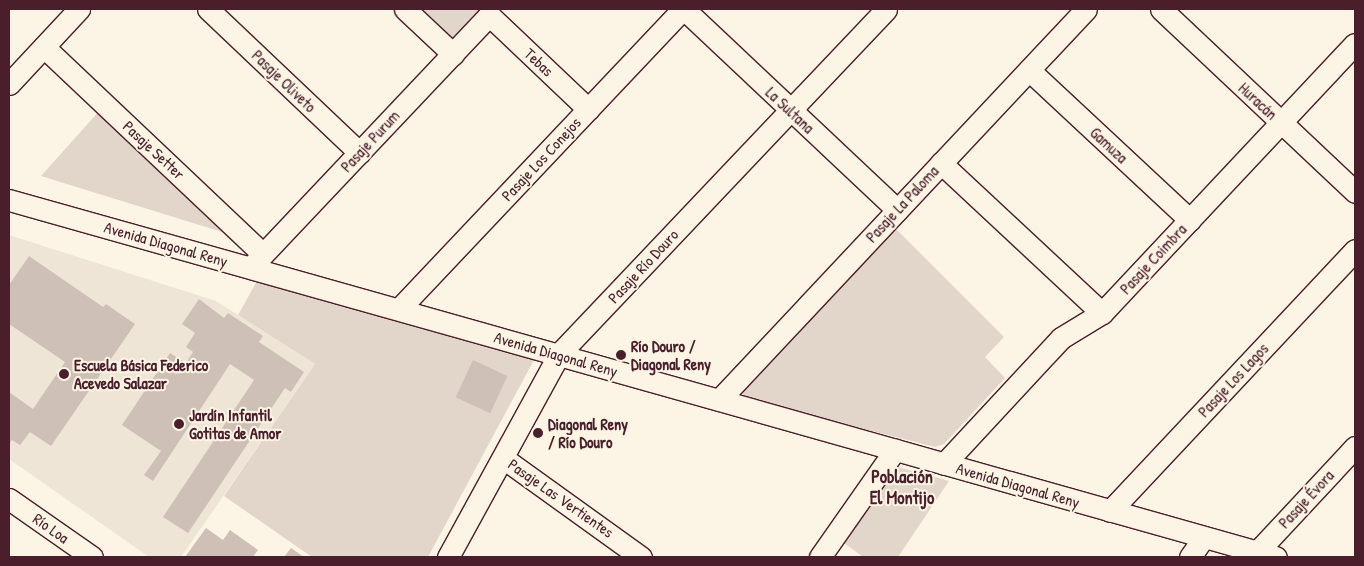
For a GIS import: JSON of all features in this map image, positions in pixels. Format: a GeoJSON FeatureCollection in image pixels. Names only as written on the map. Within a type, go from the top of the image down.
{"type":"FeatureCollection","features":[{"type":"Feature","properties":{"kind":"street"},"geometry":{"type":"LineString","coordinates":[[9,84],[79,9]]}},
{"type":"Feature","properties":{"kind":"street","name":"Pasaje Oliveto"},"geometry":{"type":"LineString","coordinates":[[208,9],[360,152]]}},
{"type":"Feature","properties":{"kind":"street"},"geometry":{"type":"LineString","coordinates":[[405,9],[453,54]]}},
{"type":"Feature","properties":{"kind":"street","name":"Pasaje Los Conejos"},"geometry":{"type":"LineString","coordinates":[[399,309],[683,9]]}},
{"type":"Feature","properties":{"kind":"street","name":"La Sultana"},"geometry":{"type":"LineString","coordinates":[[683,9],[897,210]]}},
{"type":"Feature","properties":{"kind":"street","name":"Pasaje Río Douro"},"geometry":{"type":"LineString","coordinates":[[448,557],[559,354],[884,9]]}},
{"type":"Feature","properties":{"kind":"street","name":"Pasaje La Paloma"},"geometry":{"type":"LineString","coordinates":[[719,400],[1086,9]]}},
{"type":"Feature","properties":{"kind":"street","name":"Huracán"},"geometry":{"type":"LineString","coordinates":[[1160,9],[1355,192]]}},
{"type":"Feature","properties":{"kind":"street","name":"Pasaje Purum"},"geometry":{"type":"LineString","coordinates":[[257,261],[490,15]]}},
{"type":"Feature","properties":{"kind":"street","name":"Tebas"},"geometry":{"type":"LineString","coordinates":[[490,15],[588,109]]}},
{"type":"Feature","properties":{"kind":"street","name":"Pasaje Coimbra"},"geometry":{"type":"LineString","coordinates":[[944,464],[1062,338],[1102,313],[1355,44]]}},
{"type":"Feature","properties":{"kind":"street","name":"Pasaje Setter"},"geometry":{"type":"LineString","coordinates":[[44,47],[257,261]]}},
{"type":"Feature","properties":{"kind":"street","name":"Gamuza"},"geometry":{"type":"LineString","coordinates":[[1029,70],[1190,220]]}},
{"type":"Feature","properties":{"kind":"street"},"geometry":{"type":"LineString","coordinates":[[941,163],[1102,313]]}},
{"type":"Feature","properties":{"kind":"street","name":"Avenida Diagonal Reny"},"geometry":{"type":"LineString","coordinates":[[9,200],[257,261],[399,309],[1267,554]]}},
{"type":"Feature","properties":{"kind":"street","name":"Pasaje Los Lagos"},"geometry":{"type":"LineString","coordinates":[[1110,510],[1355,250]]}},
{"type":"Feature","properties":{"kind":"street","name":"Pasaje Évora"},"geometry":{"type":"LineString","coordinates":[[1267,554],[1355,447]]}},
{"type":"Feature","properties":{"kind":"street"},"geometry":{"type":"LineString","coordinates":[[826,555],[895,450]]}},
{"type":"Feature","properties":{"kind":"street","name":"Pasaje Las Vertientes"},"geometry":{"type":"LineString","coordinates":[[503,458],[641,557]]}},
{"type":"Feature","properties":{"kind":"street","name":"Río Loa"},"geometry":{"type":"LineString","coordinates":[[9,499],[92,557]]}},
{"type":"Feature","properties":{"kind":"street"},"geometry":{"type":"LineString","coordinates":[[1190,557],[1204,537]]}},
{"type":"Feature","properties":{"kind":"shaded area"},"geometry":{"type":"Polygon","coordinates":[[[418,9],[482,9],[452,41],[418,9]]]}},
{"type":"Feature","properties":{"kind":"shaded area"},"geometry":{"type":"Polygon","coordinates":[[[101,109],[235,236],[41,176],[101,109]]]}},
{"type":"Feature","properties":{"kind":"shaded area"},"geometry":{"type":"Polygon","coordinates":[[[894,227],[1004,337],[985,357],[1005,378],[944,444],[935,447],[751,400],[743,394],[741,388],[894,227]]]}},
{"type":"Feature","properties":{"kind":"shaded area","name":"Jardín Infantil Gotitas de Amor"},"geometry":{"type":"Polygon","coordinates":[[[9,235],[216,301],[315,364],[181,557],[149,557],[9,459],[9,235]]]}},
{"type":"Feature","properties":{"kind":"shaded area"},"geometry":{"type":"Polygon","coordinates":[[[257,281],[534,360],[428,557],[312,557],[224,496],[315,364],[238,315],[257,281]]]}},
{"type":"Feature","properties":{"kind":"shaded area"},"geometry":{"type":"Polygon","coordinates":[[[898,467],[949,481],[898,557],[863,557],[844,543],[898,467]]]}},
{"type":"Feature","properties":{"kind":"building"},"geometry":{"type":"Polygon","coordinates":[[[29,256],[103,307],[106,304],[135,324],[51,446],[30,432],[20,445],[12,440],[9,444],[9,392],[33,409],[65,362],[9,324],[9,285],[29,256]]]}},
{"type":"Feature","properties":{"kind":"building"},"geometry":{"type":"Polygon","coordinates":[[[199,299],[224,318],[228,313],[263,336],[259,342],[304,372],[291,392],[285,388],[188,533],[163,517],[254,380],[230,364],[153,481],[144,475],[161,451],[122,425],[170,353],[186,363],[193,352],[186,347],[195,333],[182,324],[199,299]]]}},
{"type":"Feature","properties":{"kind":"building"},"geometry":{"type":"Polygon","coordinates":[[[473,360],[507,376],[490,413],[456,397],[473,360]]]}},
{"type":"Feature","properties":{"kind":"building"},"geometry":{"type":"Polygon","coordinates":[[[206,528],[223,540],[230,530],[258,550],[253,557],[185,557],[206,528]]]}},
{"type":"Feature","properties":{"kind":"building"},"geometry":{"type":"Polygon","coordinates":[[[291,548],[304,557],[284,557],[291,548]]]}},
{"type":"Feature","properties":{"kind":"place","name":"Río Douro / Diagonal Reny"},"geometry":{"type":"Point","coordinates":[621,355]}},
{"type":"Feature","properties":{"kind":"place","name":"Escuela Básica Federico Acevedo Salazar"},"geometry":{"type":"Point","coordinates":[64,374]}},
{"type":"Feature","properties":{"kind":"place","name":"Jardín Infantil Gotitas de Amor"},"geometry":{"type":"Point","coordinates":[179,424]}},
{"type":"Feature","properties":{"kind":"place","name":"Diagonal Reny / Río Douro"},"geometry":{"type":"Point","coordinates":[538,433]}},
{"type":"Feature","properties":{"kind":"district","name":"Población El Montijo"},"geometry":{"type":"Point","coordinates":[902,488]}}]}
